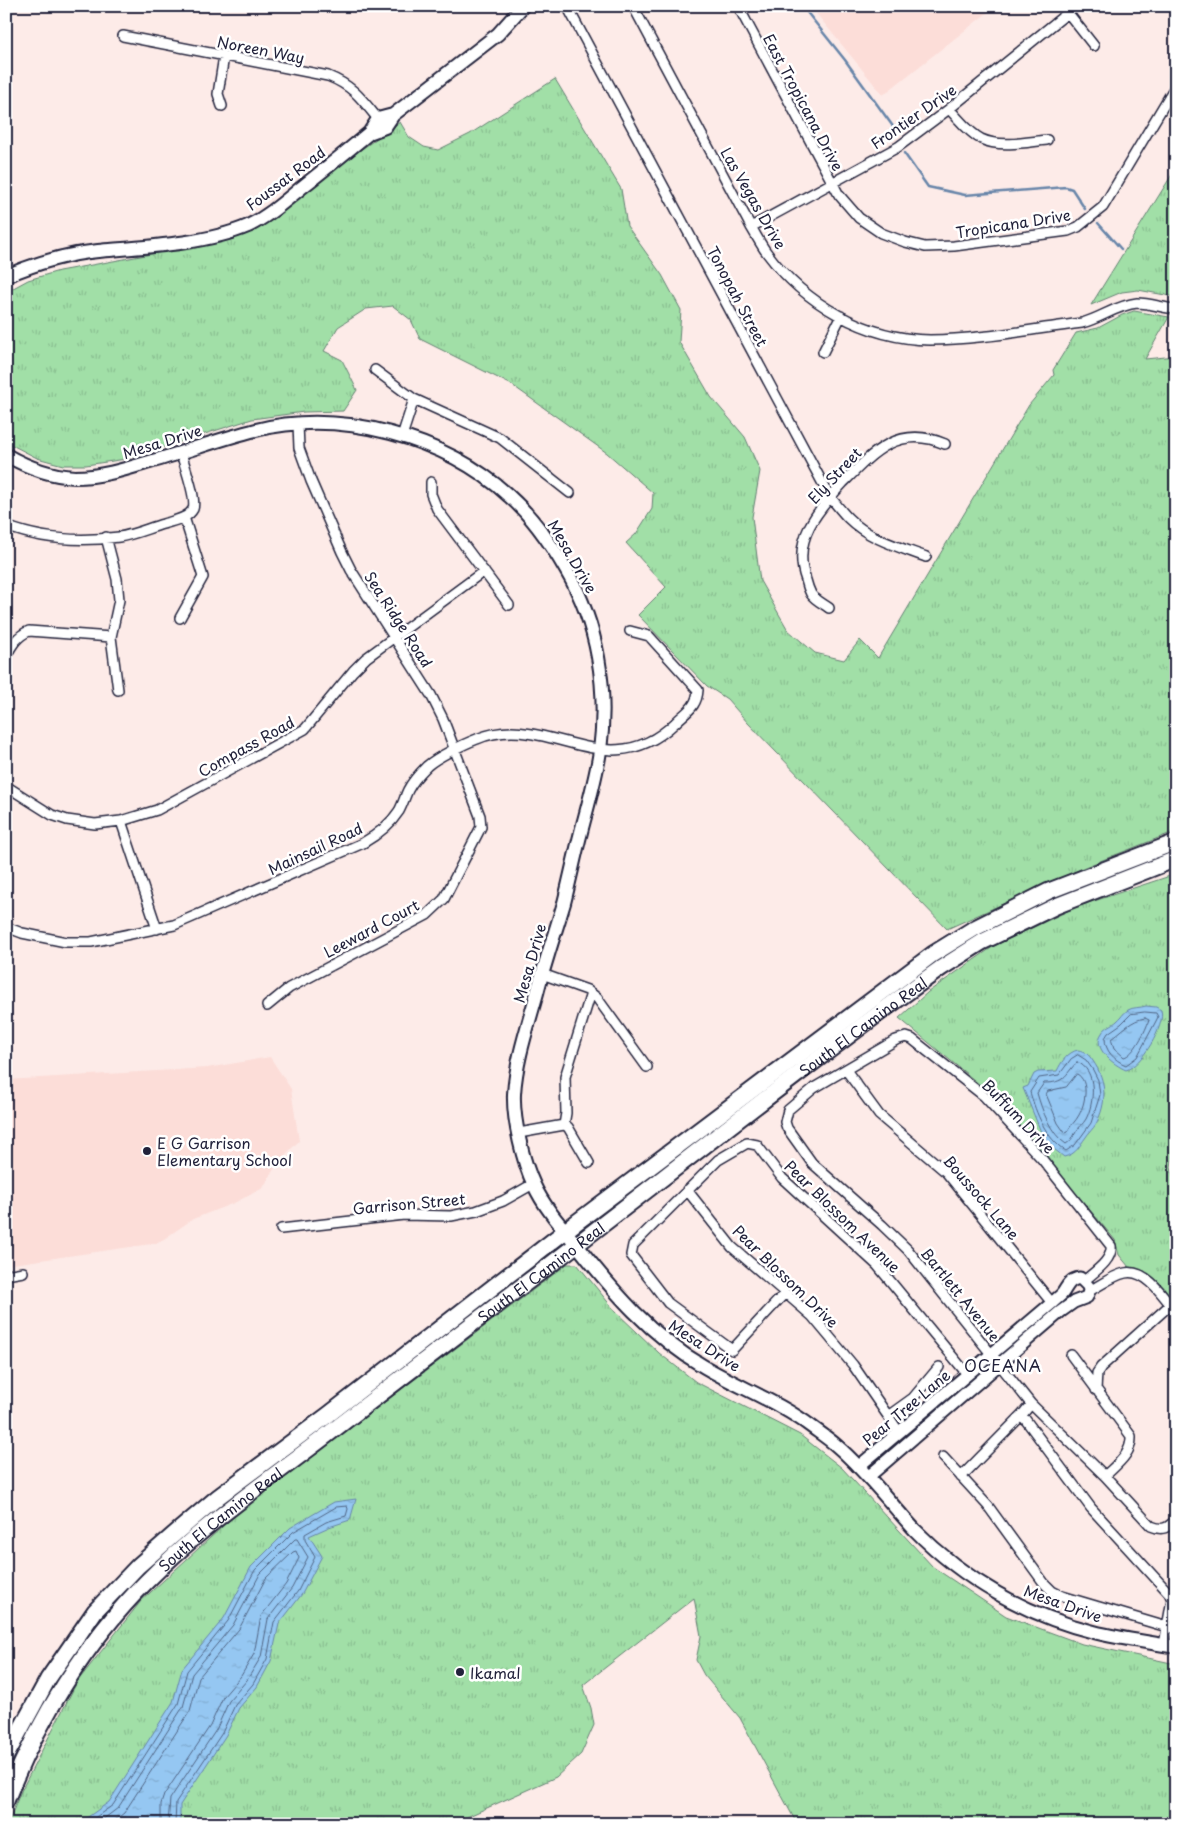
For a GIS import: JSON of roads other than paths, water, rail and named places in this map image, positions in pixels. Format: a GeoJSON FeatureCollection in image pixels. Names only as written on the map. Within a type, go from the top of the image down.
{"type":"FeatureCollection","features":[{"type":"Feature","properties":{"kind":"main road","name":"Foussat Road"},"geometry":{"type":"LineString","coordinates":[[369,133],[383,128],[393,115],[498,34],[523,6]]}},
{"type":"Feature","properties":{"kind":"main road","name":"Foussat Road"},"geometry":{"type":"LineString","coordinates":[[6,276],[23,269],[66,257],[96,251],[126,250],[213,237],[248,225],[274,210],[369,133],[378,119],[393,115]]}},
{"type":"Feature","properties":{"kind":"main road","name":"Foussat Road"},"geometry":{"type":"LineString","coordinates":[[6,284],[37,271],[88,258],[104,258],[126,250]]}},
{"type":"Feature","properties":{"kind":"main road","name":"Mesa Drive"},"geometry":{"type":"LineString","coordinates":[[6,455],[40,470],[72,477],[92,476],[118,472],[273,426],[298,424],[346,425],[402,436],[430,446],[476,470],[511,498],[549,540],[576,587],[595,640],[602,686],[603,716],[600,750],[593,786],[564,903],[524,1041],[516,1080],[514,1102],[522,1152],[533,1184],[546,1206],[565,1231],[628,1307],[665,1341],[699,1364],[803,1420],[838,1447],[868,1477],[916,1531],[968,1574],[1000,1596],[1038,1614],[1101,1634],[1170,1646]]}},
{"type":"Feature","properties":{"kind":"main road","name":"South El Camino Real"},"geometry":{"type":"LineString","coordinates":[[6,1756],[48,1679],[95,1611],[145,1560],[218,1497],[565,1231],[932,954],[975,928],[1048,891],[1176,842]]}},
{"type":"Feature","properties":{"kind":"main road","name":"South El Camino Real"},"geometry":{"type":"LineString","coordinates":[[6,1801],[21,1762],[59,1696],[91,1646],[124,1605],[148,1580],[226,1512],[866,1023],[948,964],[982,942],[1056,906],[1176,859]]}},
{"type":"Feature","properties":{"kind":"main road"},"geometry":{"type":"LineString","coordinates":[[124,1605],[124,1598],[128,1588],[127,1578]]}},
{"type":"Feature","properties":{"kind":"street","name":"Tonopah Street"},"geometry":{"type":"LineString","coordinates":[[567,6],[830,497],[849,519],[860,528],[882,541],[926,557]]}},
{"type":"Feature","properties":{"kind":"street","name":"Las Vegas Drive"},"geometry":{"type":"LineString","coordinates":[[633,6],[751,227],[767,252],[788,278],[816,302],[841,316],[865,327],[891,334],[928,340],[958,339],[1082,323],[1117,308],[1140,303],[1176,309]]}},
{"type":"Feature","properties":{"kind":"street","name":"East Tropicana Drive"},"geometry":{"type":"LineString","coordinates":[[738,6],[832,183]]}},
{"type":"Feature","properties":{"kind":"street","name":"Frontier Drive"},"geometry":{"type":"LineString","coordinates":[[751,227],[898,147],[949,109],[1076,6]]}},
{"type":"Feature","properties":{"kind":"street"},"geometry":{"type":"LineString","coordinates":[[1068,13],[1094,46]]}},
{"type":"Feature","properties":{"kind":"street","name":"Noreen Way"},"geometry":{"type":"LineString","coordinates":[[123,36],[328,76],[344,82],[357,93],[378,119]]}},
{"type":"Feature","properties":{"kind":"street"},"geometry":{"type":"LineString","coordinates":[[222,106],[218,94],[224,56]]}},
{"type":"Feature","properties":{"kind":"street","name":"Tropicana Drive"},"geometry":{"type":"LineString","coordinates":[[832,183],[840,196],[859,218],[881,233],[926,247],[954,246],[1068,231],[1078,227],[1103,207],[1176,85]]}},
{"type":"Feature","properties":{"kind":"street"},"geometry":{"type":"LineString","coordinates":[[949,109],[972,133],[981,139],[998,144],[1047,140]]}},
{"type":"Feature","properties":{"kind":"street"},"geometry":{"type":"LineString","coordinates":[[823,352],[841,316]]}},
{"type":"Feature","properties":{"kind":"street"},"geometry":{"type":"LineString","coordinates":[[375,370],[414,399],[500,438],[570,493]]}},
{"type":"Feature","properties":{"kind":"street"},"geometry":{"type":"LineString","coordinates":[[402,436],[414,399]]}},
{"type":"Feature","properties":{"kind":"street","name":"Sea Ridge Road"},"geometry":{"type":"LineString","coordinates":[[298,424],[299,448],[311,481],[342,552],[432,695],[443,718],[480,816],[482,827]]}},
{"type":"Feature","properties":{"kind":"street","name":"Ely Street"},"geometry":{"type":"LineString","coordinates":[[829,608],[812,595],[803,572],[801,556],[807,530],[819,509],[864,461],[888,444],[902,439],[918,438],[935,440],[945,444]]}},
{"type":"Feature","properties":{"kind":"street"},"geometry":{"type":"LineString","coordinates":[[6,526],[24,533],[58,539],[94,540],[106,537],[119,537],[184,517],[193,509],[194,499],[181,453]]}},
{"type":"Feature","properties":{"kind":"street"},"geometry":{"type":"LineString","coordinates":[[431,482],[431,494],[438,509],[509,605]]}},
{"type":"Feature","properties":{"kind":"street"},"geometry":{"type":"LineString","coordinates":[[180,618],[203,577],[184,517]]}},
{"type":"Feature","properties":{"kind":"street"},"geometry":{"type":"LineString","coordinates":[[106,537],[117,579],[119,600],[111,637],[118,690]]}},
{"type":"Feature","properties":{"kind":"street","name":"Compass Road"},"geometry":{"type":"LineString","coordinates":[[6,786],[52,815],[67,820],[95,824],[122,821],[157,810],[306,730],[353,671],[366,658],[484,571]]}},
{"type":"Feature","properties":{"kind":"street"},"geometry":{"type":"LineString","coordinates":[[6,656],[14,642],[29,630],[111,637]]}},
{"type":"Feature","properties":{"kind":"street","name":"Mainsail Road"},"geometry":{"type":"LineString","coordinates":[[6,927],[22,933],[74,942],[90,942],[174,925],[363,843],[381,832],[399,811],[409,788],[428,765],[478,738],[496,732],[523,732],[600,750],[616,751],[655,739],[668,730],[697,702],[698,690],[695,684],[649,636],[630,631]]}},
{"type":"Feature","properties":{"kind":"street"},"geometry":{"type":"LineString","coordinates":[[122,821],[157,929]]}},
{"type":"Feature","properties":{"kind":"street","name":"Leeward Court"},"geometry":{"type":"LineString","coordinates":[[267,1006],[289,988],[432,912],[444,899],[482,827]]}},
{"type":"Feature","properties":{"kind":"street"},"geometry":{"type":"LineString","coordinates":[[542,974],[591,993],[597,998],[647,1067]]}},
{"type":"Feature","properties":{"kind":"street"},"geometry":{"type":"LineString","coordinates":[[564,1125],[566,1113],[565,1077],[591,993]]}},
{"type":"Feature","properties":{"kind":"street","name":"Buffum Drive"},"geometry":{"type":"LineString","coordinates":[[846,1070],[896,1040],[906,1037],[912,1039],[984,1096],[1042,1159],[1111,1246],[1112,1249],[1109,1257],[1087,1286]]}},
{"type":"Feature","properties":{"kind":"street","name":"Boussock Lane"},"geometry":{"type":"LineString","coordinates":[[846,1070],[879,1114],[946,1172],[1052,1302]]}},
{"type":"Feature","properties":{"kind":"street","name":"Bartlett Avenue"},"geometry":{"type":"LineString","coordinates":[[846,1070],[814,1088],[788,1110],[785,1122],[787,1128],[812,1162],[908,1250],[1031,1404],[1105,1476],[1151,1526],[1160,1530],[1167,1528],[1176,1520]]}},
{"type":"Feature","properties":{"kind":"street"},"geometry":{"type":"LineString","coordinates":[[519,1133],[564,1125],[568,1127],[589,1164]]}},
{"type":"Feature","properties":{"kind":"street","name":"Pear Blossom Avenue"},"geometry":{"type":"LineString","coordinates":[[785,1293],[732,1350],[668,1303],[631,1255],[633,1245],[718,1160],[747,1143],[757,1145],[782,1178],[877,1265],[967,1374]]}},
{"type":"Feature","properties":{"kind":"street","name":"Garrison Street"},"geometry":{"type":"LineString","coordinates":[[281,1229],[404,1215],[451,1216],[468,1213],[503,1201],[533,1184]]}},
{"type":"Feature","properties":{"kind":"street","name":"Pear Blossom Drive"},"geometry":{"type":"LineString","coordinates":[[687,1190],[732,1246],[812,1316],[854,1365],[899,1432]]}},
{"type":"Feature","properties":{"kind":"street"},"geometry":{"type":"LineString","coordinates":[[6,1275],[22,1272]]}},
{"type":"Feature","properties":{"kind":"street"},"geometry":{"type":"LineString","coordinates":[[1087,1286],[1126,1273],[1138,1274],[1148,1281],[1173,1309],[1101,1367],[1097,1373],[1096,1390]]}},
{"type":"Feature","properties":{"kind":"street","name":"Pear Tree Lane"},"geometry":{"type":"LineString","coordinates":[[858,1467],[1052,1302],[1063,1292],[1072,1279],[1080,1278],[1087,1286],[1087,1296],[1060,1312],[868,1477]]}},
{"type":"Feature","properties":{"kind":"street"},"geometry":{"type":"LineString","coordinates":[[1038,1331],[1044,1319],[1054,1308],[1052,1302]]}},
{"type":"Feature","properties":{"kind":"street"},"geometry":{"type":"LineString","coordinates":[[1071,1355],[1131,1436],[1132,1444],[1130,1450],[1105,1476]]}},
{"type":"Feature","properties":{"kind":"street"},"geometry":{"type":"LineString","coordinates":[[888,1416],[913,1398],[939,1367]]}},
{"type":"Feature","properties":{"kind":"street"},"geometry":{"type":"LineString","coordinates":[[954,1403],[960,1390],[969,1382],[967,1374]]}},
{"type":"Feature","properties":{"kind":"street"},"geometry":{"type":"LineString","coordinates":[[961,1477],[1031,1404]]}},
{"type":"Feature","properties":{"kind":"street"},"geometry":{"type":"LineString","coordinates":[[1022,1415],[1091,1508],[1174,1597],[1170,1646]]}},
{"type":"Feature","properties":{"kind":"street"},"geometry":{"type":"LineString","coordinates":[[888,1460],[892,1450],[900,1443],[899,1432]]}},
{"type":"Feature","properties":{"kind":"street"},"geometry":{"type":"LineString","coordinates":[[943,1458],[988,1506],[1044,1583],[1052,1591],[1062,1596],[1172,1628]]}},
{"type":"Feature","properties":{"kind":"water"},"geometry":{"type":"Polygon","coordinates":[[[1146,1006],[1156,1007],[1161,1010],[1160,1025],[1145,1053],[1132,1067],[1126,1070],[1105,1055],[1099,1044],[1099,1039],[1105,1029],[1126,1011],[1146,1006]]]}},
{"type":"Feature","properties":{"kind":"water"},"geometry":{"type":"Polygon","coordinates":[[[1078,1050],[1088,1055],[1098,1069],[1103,1084],[1104,1100],[1095,1126],[1075,1152],[1064,1157],[1049,1145],[1041,1132],[1023,1088],[1028,1086],[1034,1074],[1038,1072],[1057,1071],[1065,1058],[1078,1050]]]}},
{"type":"Feature","properties":{"kind":"water"},"geometry":{"type":"Polygon","coordinates":[[[356,1499],[350,1520],[309,1536],[322,1556],[302,1594],[279,1624],[271,1661],[257,1687],[239,1708],[226,1735],[180,1805],[180,1824],[78,1824],[109,1802],[173,1702],[182,1669],[224,1618],[251,1567],[290,1528],[334,1502],[356,1499]]]}},
{"type":"Feature","properties":{"kind":"waterway"},"geometry":{"type":"LineString","coordinates":[[802,6],[845,60],[897,132]]}},
{"type":"Feature","properties":{"kind":"waterway"},"geometry":{"type":"LineString","coordinates":[[904,153],[928,187],[965,195],[1066,187],[1072,189],[1085,209]]}},
{"type":"Feature","properties":{"kind":"waterway"},"geometry":{"type":"LineString","coordinates":[[1098,223],[1121,249]]}},
{"type":"Feature","properties":{"kind":"place","name":"E G Garrison Elementary School"},"geometry":{"type":"Point","coordinates":[147,1151]}},
{"type":"Feature","properties":{"kind":"place","name":"Ikamal"},"geometry":{"type":"Point","coordinates":[460,1672]}},
{"type":"Feature","properties":{"kind":"district","name":"OCEANA"},"geometry":{"type":"Point","coordinates":[1003,1365]}}]}
